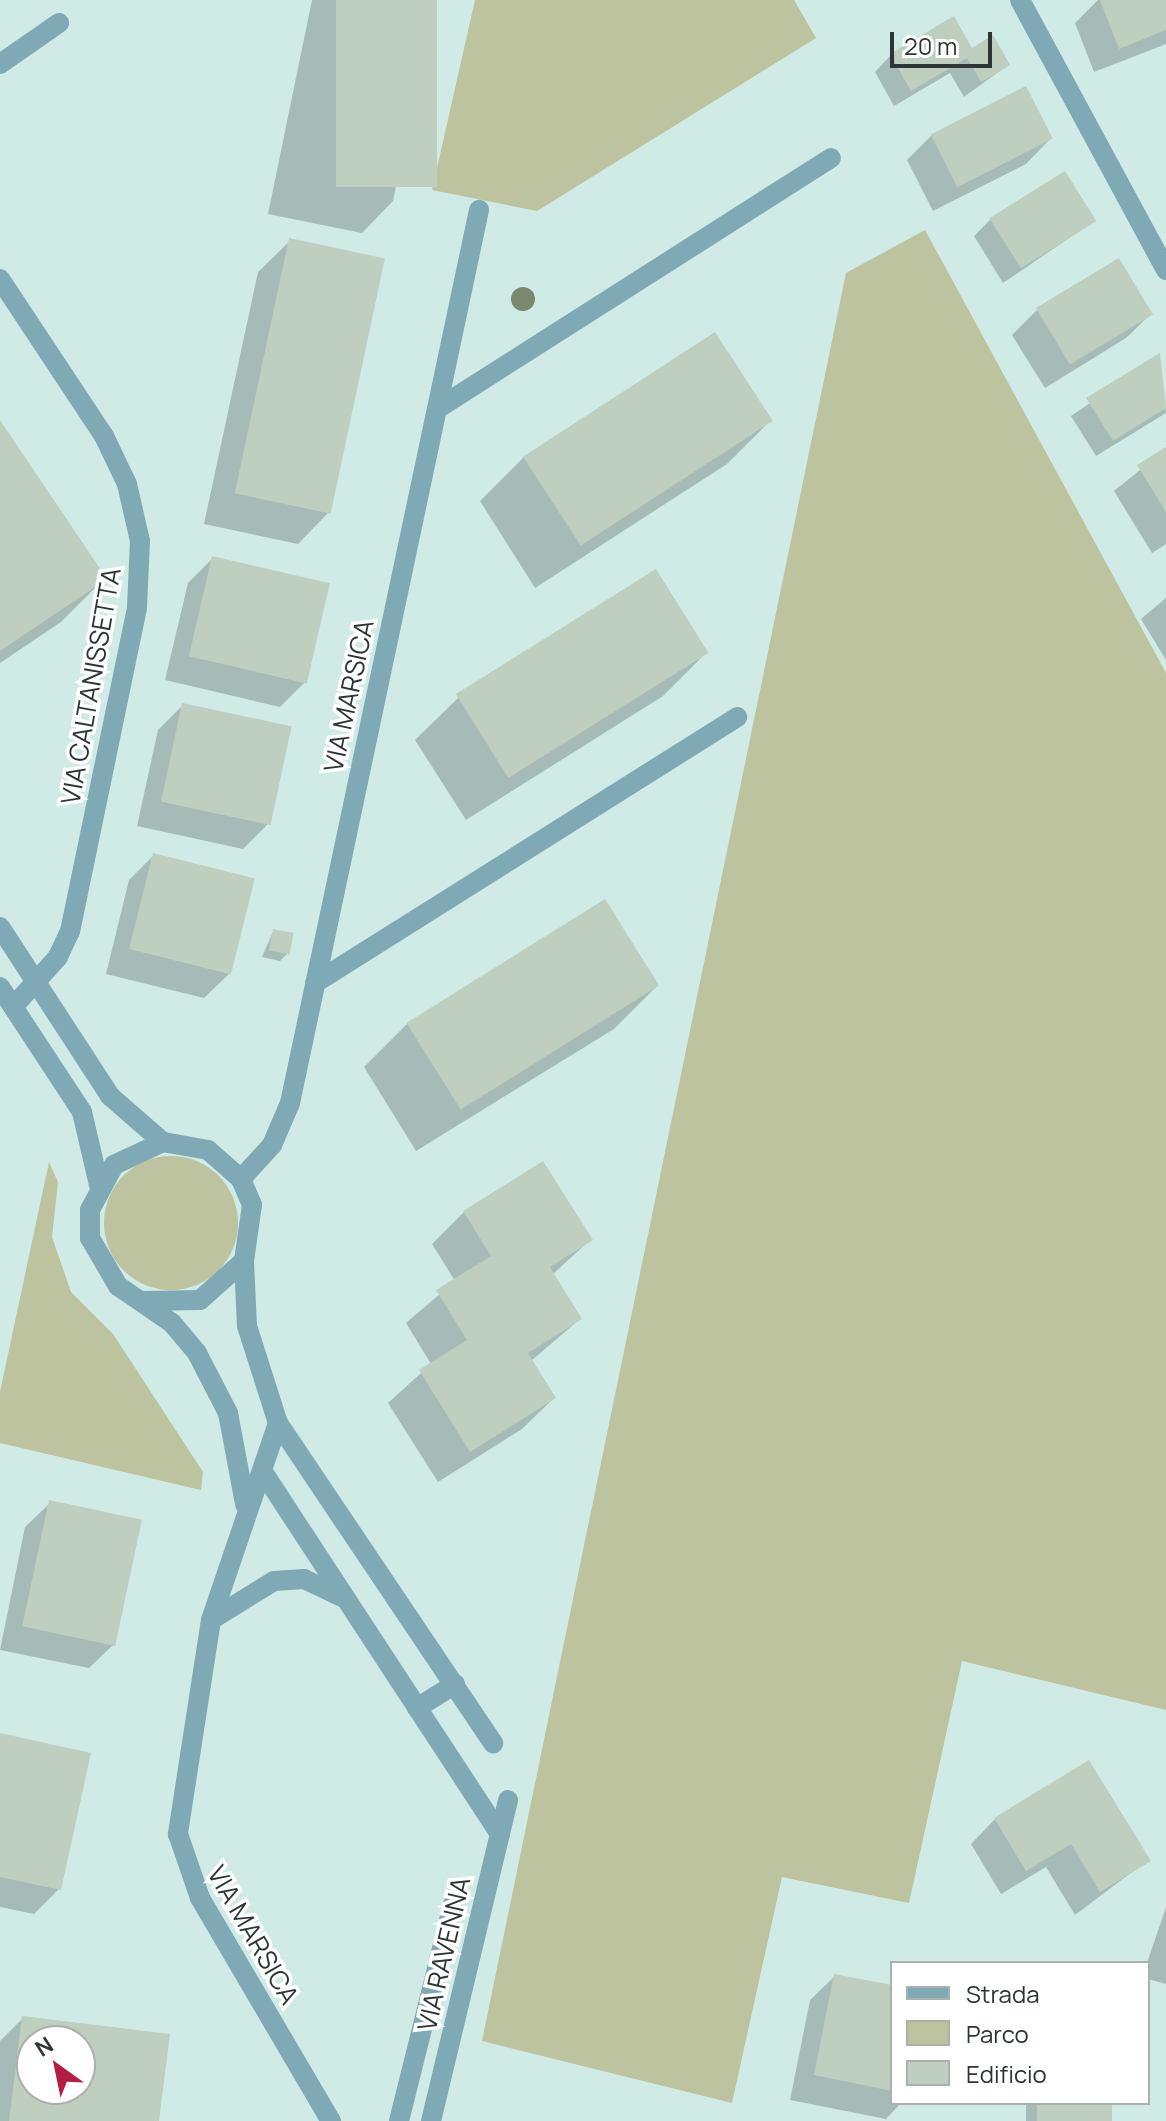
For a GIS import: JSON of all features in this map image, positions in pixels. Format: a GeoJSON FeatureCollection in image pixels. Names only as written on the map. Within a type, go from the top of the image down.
{"type":"FeatureCollection","features":[{"type":"Feature","properties":{"kind":"street"},"geometry":{"type":"LineString","coordinates":[[1020,0],[1166,270]]}},
{"type":"Feature","properties":{"kind":"street"},"geometry":{"type":"LineString","coordinates":[[0,64],[59,23]]}},
{"type":"Feature","properties":{"kind":"street"},"geometry":{"type":"LineString","coordinates":[[437,409],[831,158]]}},
{"type":"Feature","properties":{"kind":"street","name":"VIA MARSICA"},"geometry":{"type":"LineString","coordinates":[[241,1179],[285,1118],[479,210]]}},
{"type":"Feature","properties":{"kind":"street","name":"VIA CALTANISSETTA"},"geometry":{"type":"LineString","coordinates":[[0,279],[104,436],[127,484],[140,541],[137,608],[70,931],[35,983],[13,1007]]}},
{"type":"Feature","properties":{"kind":"street"},"geometry":{"type":"LineString","coordinates":[[315,983],[737,717]]}},
{"type":"Feature","properties":{"kind":"street"},"geometry":{"type":"LineString","coordinates":[[0,927],[119,1108],[163,1142]]}},
{"type":"Feature","properties":{"kind":"street"},"geometry":{"type":"LineString","coordinates":[[0,987],[82,1112],[99,1185]]}},
{"type":"Feature","properties":{"kind":"street"},"geometry":{"type":"LineString","coordinates":[[244,1261],[200,1300],[143,1301],[100,1264],[90,1210],[99,1185],[138,1149],[163,1142],[208,1150],[241,1179],[252,1219],[244,1261],[247,1326],[278,1423],[493,1743]]}},
{"type":"Feature","properties":{"kind":"street","name":"VIA MARSICA"},"geometry":{"type":"LineString","coordinates":[[143,1301],[197,1353],[228,1413],[245,1504]]}},
{"type":"Feature","properties":{"kind":"street","name":"VIA MARSICA"},"geometry":{"type":"LineString","coordinates":[[278,1423],[263,1472],[245,1504],[211,1620],[179,1795],[180,1853],[331,2121]]}},
{"type":"Feature","properties":{"kind":"street"},"geometry":{"type":"LineString","coordinates":[[263,1472],[500,1834]]}},
{"type":"Feature","properties":{"kind":"street"},"geometry":{"type":"LineString","coordinates":[[211,1620],[242,1594],[291,1578],[345,1599]]}},
{"type":"Feature","properties":{"kind":"street"},"geometry":{"type":"LineString","coordinates":[[417,1708],[455,1684]]}},
{"type":"Feature","properties":{"kind":"street","name":"VIA RAVENNA"},"geometry":{"type":"LineString","coordinates":[[431,2121],[508,1800]]}},
{"type":"Feature","properties":{"kind":"street"},"geometry":{"type":"LineString","coordinates":[[399,2121],[453,1905]]}},
{"type":"Feature","properties":{"kind":"green space"},"geometry":{"type":"Polygon","coordinates":[[[475,0],[794,0],[816,38],[537,211],[432,190],[475,0]]]}},
{"type":"Feature","properties":{"kind":"green space"},"geometry":{"type":"Polygon","coordinates":[[[925,230],[1166,673],[1166,1710],[962,1661],[909,1903],[782,1877],[732,2103],[482,2041],[846,273],[925,230]]]}},
{"type":"Feature","properties":{"kind":"green space"},"geometry":{"type":"Polygon","coordinates":[[[171,1156],[197,1161],[218,1176],[233,1197],[238,1223],[233,1249],[218,1270],[197,1285],[171,1290],[145,1285],[124,1270],[109,1249],[104,1223],[109,1197],[124,1176],[145,1161],[171,1156]]]}},
{"type":"Feature","properties":{"kind":"green space"},"geometry":{"type":"Polygon","coordinates":[[[49,1162],[58,1182],[52,1237],[71,1292],[113,1334],[203,1472],[201,1490],[0,1443],[0,1392],[49,1162]]]}},
{"type":"Feature","properties":{"kind":"building"},"geometry":{"type":"Polygon","coordinates":[[[336,0],[437,0],[437,187],[336,187],[336,0]]]}},
{"type":"Feature","properties":{"kind":"building"},"geometry":{"type":"Polygon","coordinates":[[[1100,0],[1166,0],[1166,30],[1119,49],[1100,0]]]}},
{"type":"Feature","properties":{"kind":"building"},"geometry":{"type":"Polygon","coordinates":[[[954,16],[972,48],[993,35],[1010,65],[981,82],[967,58],[911,91],[890,54],[954,16]]]}},
{"type":"Feature","properties":{"kind":"building"},"geometry":{"type":"Polygon","coordinates":[[[1026,86],[1053,139],[957,187],[931,135],[1026,86]]]}},
{"type":"Feature","properties":{"kind":"building"},"geometry":{"type":"Polygon","coordinates":[[[1065,171],[1096,221],[1021,268],[990,218],[1065,171]]]}},
{"type":"Feature","properties":{"kind":"building"},"geometry":{"type":"Polygon","coordinates":[[[289,238],[385,258],[331,514],[235,493],[289,238]]]}},
{"type":"Feature","properties":{"kind":"building"},"geometry":{"type":"Polygon","coordinates":[[[1119,258],[1153,315],[1070,365],[1036,308],[1119,258]]]}},
{"type":"Feature","properties":{"kind":"building"},"geometry":{"type":"Polygon","coordinates":[[[715,332],[773,421],[581,546],[523,457],[715,332]]]}},
{"type":"Feature","properties":{"kind":"building"},"geometry":{"type":"Polygon","coordinates":[[[1160,353],[1166,408],[1113,441],[1086,398],[1160,353]]]}},
{"type":"Feature","properties":{"kind":"building"},"geometry":{"type":"Polygon","coordinates":[[[0,420],[107,579],[0,651],[0,420]]]}},
{"type":"Feature","properties":{"kind":"building"},"geometry":{"type":"Polygon","coordinates":[[[1166,447],[1166,512],[1137,465],[1166,447]]]}},
{"type":"Feature","properties":{"kind":"building"},"geometry":{"type":"Polygon","coordinates":[[[212,556],[330,583],[307,684],[189,656],[212,556]]]}},
{"type":"Feature","properties":{"kind":"building"},"geometry":{"type":"Polygon","coordinates":[[[656,569],[708,653],[508,778],[456,694],[656,569]]]}},
{"type":"Feature","properties":{"kind":"building"},"geometry":{"type":"Polygon","coordinates":[[[182,703],[292,726],[271,825],[161,802],[182,703]]]}},
{"type":"Feature","properties":{"kind":"building"},"geometry":{"type":"Polygon","coordinates":[[[153,853],[255,878],[231,974],[129,949],[153,853]]]}},
{"type":"Feature","properties":{"kind":"building"},"geometry":{"type":"Polygon","coordinates":[[[605,899],[659,986],[461,1110],[407,1023],[605,899]]]}},
{"type":"Feature","properties":{"kind":"building"},"geometry":{"type":"Polygon","coordinates":[[[273,929],[294,933],[289,955],[269,951],[273,929]]]}},
{"type":"Feature","properties":{"kind":"building"},"geometry":{"type":"Polygon","coordinates":[[[543,1161],[593,1240],[550,1267],[582,1319],[528,1353],[556,1398],[470,1452],[419,1370],[467,1340],[436,1290],[491,1256],[463,1211],[543,1161]]]}},
{"type":"Feature","properties":{"kind":"building"},"geometry":{"type":"Polygon","coordinates":[[[49,1500],[142,1520],[115,1646],[22,1626],[49,1500]]]}},
{"type":"Feature","properties":{"kind":"building"},"geometry":{"type":"Polygon","coordinates":[[[0,1733],[91,1753],[61,1890],[0,1877],[0,1733]]]}},
{"type":"Feature","properties":{"kind":"building"},"geometry":{"type":"Polygon","coordinates":[[[1089,1760],[1151,1861],[1100,1892],[1071,1844],[1026,1871],[994,1818],[1089,1760]]]}},
{"type":"Feature","properties":{"kind":"building"},"geometry":{"type":"Polygon","coordinates":[[[834,1974],[890,1985],[890,2091],[814,2075],[834,1974]]]}},
{"type":"Feature","properties":{"kind":"building"},"geometry":{"type":"Polygon","coordinates":[[[22,2016],[96,2025],[21,2025],[22,2016]]]}},
{"type":"Feature","properties":{"kind":"building"},"geometry":{"type":"Polygon","coordinates":[[[96,2025],[170,2034],[159,2121],[9,2121],[16,2064],[16,2105],[96,2105],[96,2025]]]}},
{"type":"Feature","properties":{"kind":"building"},"geometry":{"type":"Polygon","coordinates":[[[1037,2105],[1112,2105],[1112,2121],[1037,2121],[1037,2105]]]}}]}
